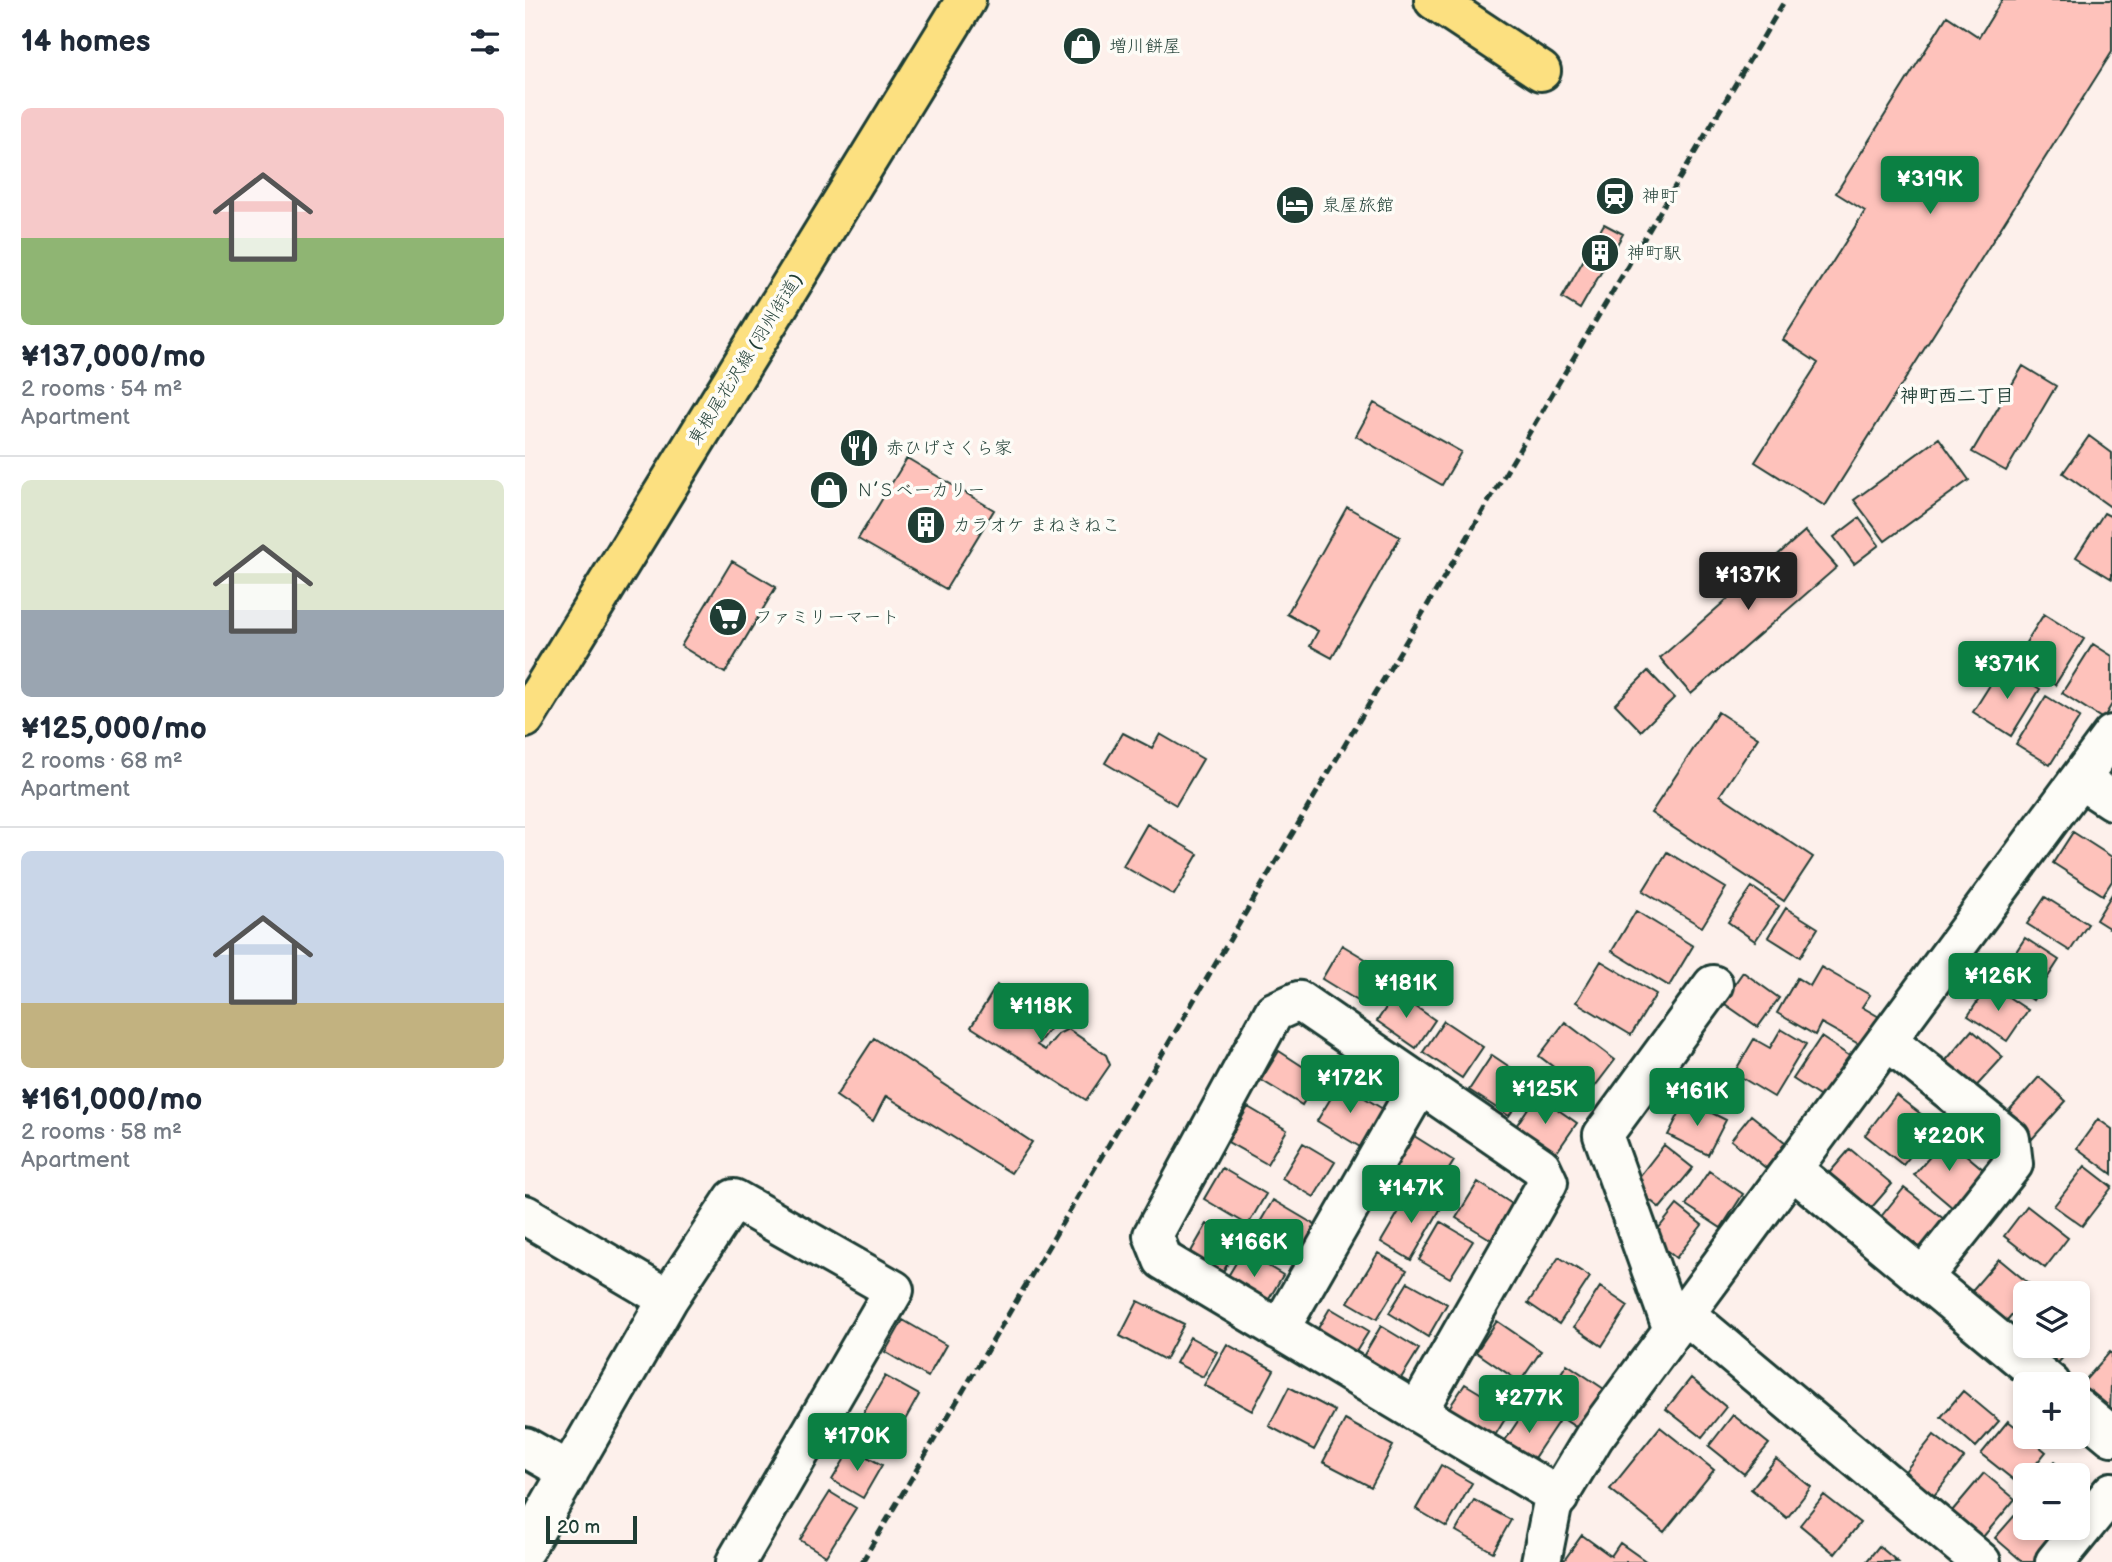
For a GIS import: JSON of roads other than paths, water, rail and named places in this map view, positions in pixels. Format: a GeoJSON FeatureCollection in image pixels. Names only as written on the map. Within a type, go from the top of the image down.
{"type":"FeatureCollection","features":[{"type":"Feature","properties":{"kind":"main road","name":"東根尾花沢線 (羽州街道)"},"geometry":{"type":"LineString","coordinates":[[525,718],[965,0]]}},
{"type":"Feature","properties":{"kind":"main road"},"geometry":{"type":"LineString","coordinates":[[1434,0],[1541,71]]}},
{"type":"Feature","properties":{"kind":"street"},"geometry":{"type":"LineString","coordinates":[[1541,1562],[1552,1507],[1594,1437],[2112,736]]}},
{"type":"Feature","properties":{"kind":"street"},"geometry":{"type":"LineString","coordinates":[[2080,779],[2112,800]]}},
{"type":"Feature","properties":{"kind":"street"},"geometry":{"type":"LineString","coordinates":[[1713,985],[1603,1135],[1679,1322],[1981,1562]]}},
{"type":"Feature","properties":{"kind":"street"},"geometry":{"type":"LineString","coordinates":[[1417,1412],[1548,1182],[1541,1167],[1299,1001],[1273,1012],[1153,1235],[1163,1260],[1559,1497]]}},
{"type":"Feature","properties":{"kind":"street"},"geometry":{"type":"LineString","coordinates":[[1887,1040],[2010,1139],[2013,1164],[1923,1277]]}},
{"type":"Feature","properties":{"kind":"street"},"geometry":{"type":"LineString","coordinates":[[1279,1330],[1420,1084]]}},
{"type":"Feature","properties":{"kind":"street"},"geometry":{"type":"LineString","coordinates":[[1792,1169],[2037,1372]]}},
{"type":"Feature","properties":{"kind":"street"},"geometry":{"type":"LineString","coordinates":[[525,1548],[668,1299],[734,1199],[894,1290],[736,1562]]}},
{"type":"Feature","properties":{"kind":"street"},"geometry":{"type":"LineString","coordinates":[[525,1215],[668,1299]]}},
{"type":"Feature","properties":{"kind":"street"},"geometry":{"type":"LineString","coordinates":[[2090,1418],[2112,1436]]}},
{"type":"Feature","properties":{"kind":"street"},"geometry":{"type":"LineString","coordinates":[[525,1447],[569,1472]]}},
{"type":"Feature","properties":{"kind":"street"},"geometry":{"type":"LineString","coordinates":[[2055,1562],[2112,1492]]}},
{"type":"Feature","properties":{"kind":"railway"},"geometry":{"type":"LineString","coordinates":[[862,1562],[1785,0]]}},
{"type":"Feature","properties":{"kind":"place","name":"増川餅屋"},"geometry":{"type":"Point","coordinates":[1082,46]}},
{"type":"Feature","properties":{"kind":"place","name":"神町"},"geometry":{"type":"Point","coordinates":[1615,196]}},
{"type":"Feature","properties":{"kind":"place","name":"泉屋旅館"},"geometry":{"type":"Point","coordinates":[1295,205]}},
{"type":"Feature","properties":{"kind":"place","name":"神町駅"},"geometry":{"type":"Point","coordinates":[1600,253]}},
{"type":"Feature","properties":{"kind":"place","name":"赤ひげさくら家"},"geometry":{"type":"Point","coordinates":[859,448]}},
{"type":"Feature","properties":{"kind":"place","name":"Ｎ’Ｓベーカリー"},"geometry":{"type":"Point","coordinates":[829,490]}},
{"type":"Feature","properties":{"kind":"place","name":"カラオケ まねきねこ"},"geometry":{"type":"Point","coordinates":[926,525]}},
{"type":"Feature","properties":{"kind":"place","name":"ファミリーマート"},"geometry":{"type":"Point","coordinates":[728,617]}},
{"type":"Feature","properties":{"kind":"district","name":"神町西二丁目"},"geometry":{"type":"Point","coordinates":[1957,395]}}]}
